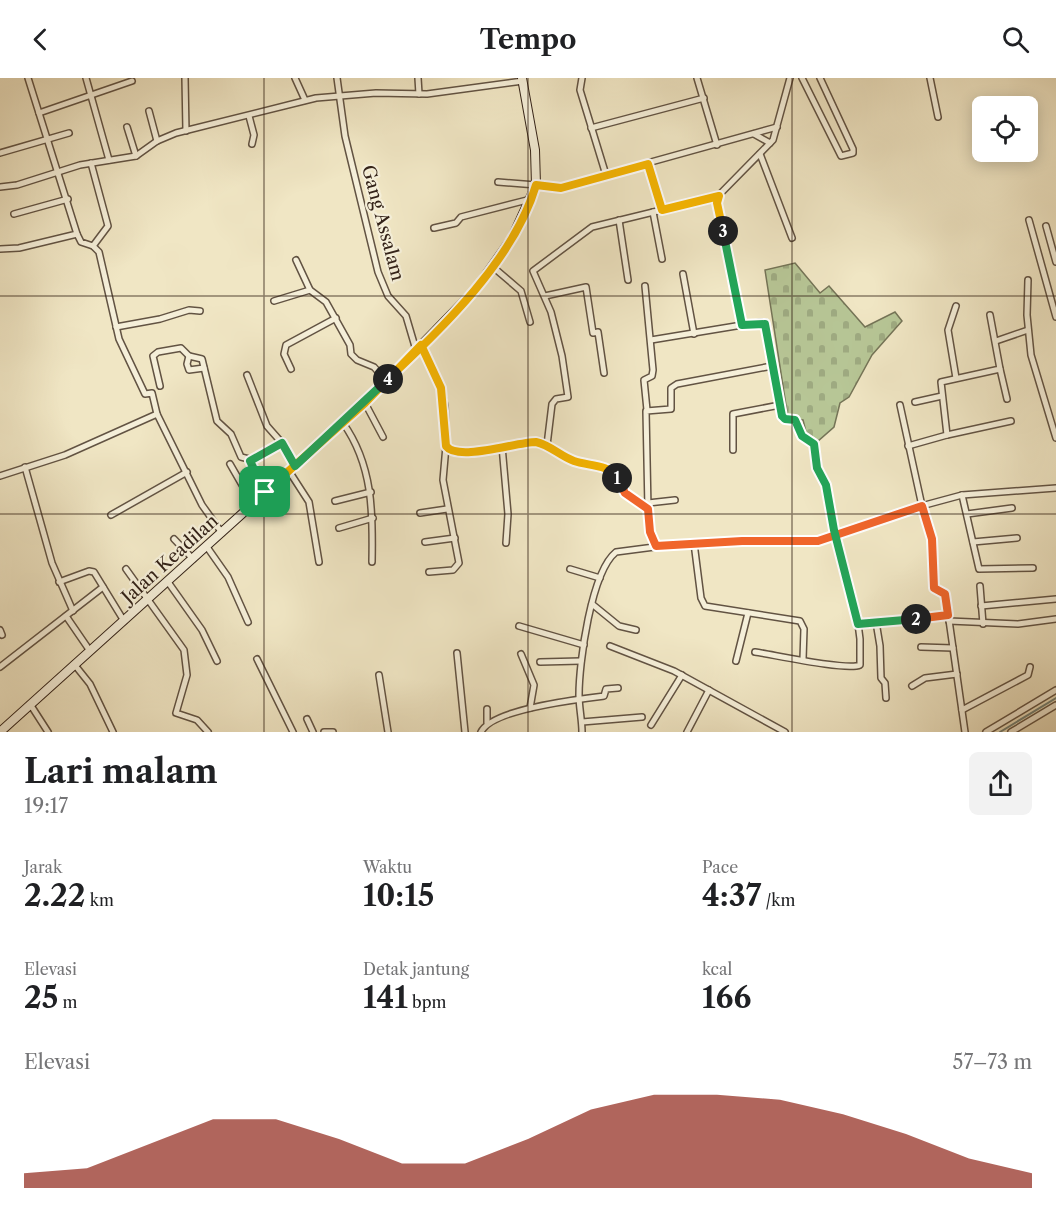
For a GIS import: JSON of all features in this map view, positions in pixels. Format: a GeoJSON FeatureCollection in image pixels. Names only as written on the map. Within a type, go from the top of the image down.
{"type":"FeatureCollection","features":[{"type":"Feature","properties":{"kind":"main road","name":"Jalan Keadilan"},"geometry":{"type":"LineString","coordinates":[[0,732],[30,704],[79,670],[90,651],[193,559],[208,549],[292,468],[345,426],[418,347],[460,307],[493,267],[520,224],[536,185],[536,150],[523,79]]}},
{"type":"Feature","properties":{"kind":"street"},"geometry":{"type":"LineString","coordinates":[[28,78],[68,199],[77,234],[81,242],[93,246],[100,258],[123,348],[145,394],[152,393],[157,414],[202,505],[222,533]]}},
{"type":"Feature","properties":{"kind":"street"},"geometry":{"type":"LineString","coordinates":[[86,78],[109,160]]}},
{"type":"Feature","properties":{"kind":"street"},"geometry":{"type":"LineString","coordinates":[[184,78],[186,131]]}},
{"type":"Feature","properties":{"kind":"street"},"geometry":{"type":"LineString","coordinates":[[295,78],[305,100]]}},
{"type":"Feature","properties":{"kind":"street","name":"Gang Assalam"},"geometry":{"type":"LineString","coordinates":[[337,78],[338,97],[349,154],[378,272],[388,296],[406,316],[418,347],[441,388],[446,446],[443,480],[447,509],[459,557],[457,567],[429,572]]}},
{"type":"Feature","properties":{"kind":"street"},"geometry":{"type":"LineString","coordinates":[[418,78],[419,94]]}},
{"type":"Feature","properties":{"kind":"street"},"geometry":{"type":"LineString","coordinates":[[576,78],[606,175]]}},
{"type":"Feature","properties":{"kind":"street"},"geometry":{"type":"LineString","coordinates":[[580,86],[582,78]]}},
{"type":"Feature","properties":{"kind":"street"},"geometry":{"type":"LineString","coordinates":[[697,78],[717,145]]}},
{"type":"Feature","properties":{"kind":"street"},"geometry":{"type":"LineString","coordinates":[[548,445],[552,404],[556,399],[568,397],[560,347],[545,296],[533,271],[587,230],[719,196],[771,143],[790,78]]}},
{"type":"Feature","properties":{"kind":"street"},"geometry":{"type":"LineString","coordinates":[[802,78],[841,156],[845,157],[853,153],[854,149],[820,78]]}},
{"type":"Feature","properties":{"kind":"street"},"geometry":{"type":"LineString","coordinates":[[930,78],[938,117]]}},
{"type":"Feature","properties":{"kind":"street"},"geometry":{"type":"LineString","coordinates":[[0,187],[17,185],[57,171],[91,163],[136,156],[157,141],[186,131],[249,117],[305,100],[376,93],[419,94],[474,89],[523,79]]}},
{"type":"Feature","properties":{"kind":"street"},"geometry":{"type":"LineString","coordinates":[[39,113],[132,81]]}},
{"type":"Feature","properties":{"kind":"street"},"geometry":{"type":"LineString","coordinates":[[591,128],[704,98]]}},
{"type":"Feature","properties":{"kind":"street"},"geometry":{"type":"LineString","coordinates":[[149,111],[157,141]]}},
{"type":"Feature","properties":{"kind":"street"},"geometry":{"type":"LineString","coordinates":[[249,117],[254,135],[252,144]]}},
{"type":"Feature","properties":{"kind":"street"},"geometry":{"type":"LineString","coordinates":[[127,127],[136,156]]}},
{"type":"Feature","properties":{"kind":"street"},"geometry":{"type":"LineString","coordinates":[[498,182],[557,188],[777,127]]}},
{"type":"Feature","properties":{"kind":"street"},"geometry":{"type":"LineString","coordinates":[[0,153],[69,133]]}},
{"type":"Feature","properties":{"kind":"street"},"geometry":{"type":"LineString","coordinates":[[754,134],[771,143]]}},
{"type":"Feature","properties":{"kind":"street"},"geometry":{"type":"LineString","coordinates":[[760,154],[792,238]]}},
{"type":"Feature","properties":{"kind":"street"},"geometry":{"type":"LineString","coordinates":[[91,163],[108,226],[93,246]]}},
{"type":"Feature","properties":{"kind":"street"},"geometry":{"type":"LineString","coordinates":[[648,164],[662,210]]}},
{"type":"Feature","properties":{"kind":"street"},"geometry":{"type":"LineString","coordinates":[[719,196],[718,207],[742,325]]}},
{"type":"Feature","properties":{"kind":"street"},"geometry":{"type":"LineString","coordinates":[[435,228],[456,223],[461,217],[531,198]]}},
{"type":"Feature","properties":{"kind":"street"},"geometry":{"type":"LineString","coordinates":[[14,214],[68,199]]}},
{"type":"Feature","properties":{"kind":"street"},"geometry":{"type":"LineString","coordinates":[[653,212],[662,259]]}},
{"type":"Feature","properties":{"kind":"street"},"geometry":{"type":"LineString","coordinates":[[620,220],[628,280]]}},
{"type":"Feature","properties":{"kind":"street"},"geometry":{"type":"LineString","coordinates":[[1029,220],[1056,317]]}},
{"type":"Feature","properties":{"kind":"street"},"geometry":{"type":"LineString","coordinates":[[1046,226],[1056,262]]}},
{"type":"Feature","properties":{"kind":"street"},"geometry":{"type":"LineString","coordinates":[[0,249],[19,248],[77,234]]}},
{"type":"Feature","properties":{"kind":"street"},"geometry":{"type":"LineString","coordinates":[[296,260],[310,290],[327,302],[354,357],[374,367],[386,381]]}},
{"type":"Feature","properties":{"kind":"street"},"geometry":{"type":"LineString","coordinates":[[493,267],[521,291],[530,322]]}},
{"type":"Feature","properties":{"kind":"street"},"geometry":{"type":"LineString","coordinates":[[683,274],[694,334]]}},
{"type":"Feature","properties":{"kind":"street"},"geometry":{"type":"LineString","coordinates":[[1028,280],[1028,330],[1033,363],[1046,396],[1056,438]]}},
{"type":"Feature","properties":{"kind":"street"},"geometry":{"type":"LineString","coordinates":[[645,286],[653,374],[645,377],[647,410],[644,413],[650,532],[656,546]]}},
{"type":"Feature","properties":{"kind":"street"},"geometry":{"type":"LineString","coordinates":[[545,296],[586,287],[593,333],[597,332],[604,373]]}},
{"type":"Feature","properties":{"kind":"street"},"geometry":{"type":"LineString","coordinates":[[274,301],[310,290]]}},
{"type":"Feature","properties":{"kind":"street"},"geometry":{"type":"LineString","coordinates":[[956,306],[948,330],[956,378]]}},
{"type":"Feature","properties":{"kind":"street"},"geometry":{"type":"LineString","coordinates":[[116,327],[160,319],[189,310],[200,311]]}},
{"type":"Feature","properties":{"kind":"street"},"geometry":{"type":"LineString","coordinates":[[990,315],[1007,399]]}},
{"type":"Feature","properties":{"kind":"street"},"geometry":{"type":"LineString","coordinates":[[291,369],[284,354],[286,345],[336,318]]}},
{"type":"Feature","properties":{"kind":"street"},"geometry":{"type":"LineString","coordinates":[[651,340],[764,322],[783,417],[795,420],[802,436],[814,444],[817,468],[826,485],[836,537],[858,624],[860,639],[858,667],[755,652]]}},
{"type":"Feature","properties":{"kind":"street"},"geometry":{"type":"LineString","coordinates":[[996,341],[1028,330]]}},
{"type":"Feature","properties":{"kind":"street"},"geometry":{"type":"LineString","coordinates":[[160,386],[154,354],[179,347],[189,357],[201,357],[217,421],[221,428],[231,434],[239,454],[252,460],[266,491]]}},
{"type":"Feature","properties":{"kind":"street"},"geometry":{"type":"LineString","coordinates":[[189,357],[187,364],[189,370],[204,368]]}},
{"type":"Feature","properties":{"kind":"street"},"geometry":{"type":"LineString","coordinates":[[647,410],[670,409],[671,388],[677,384],[772,366]]}},
{"type":"Feature","properties":{"kind":"street"},"geometry":{"type":"LineString","coordinates":[[947,435],[941,382],[1000,369]]}},
{"type":"Feature","properties":{"kind":"street"},"geometry":{"type":"LineString","coordinates":[[247,375],[267,426],[282,443],[309,502],[319,562]]}},
{"type":"Feature","properties":{"kind":"street"},"geometry":{"type":"LineString","coordinates":[[915,402],[942,396]]}},
{"type":"Feature","properties":{"kind":"street"},"geometry":{"type":"LineString","coordinates":[[365,403],[383,437]]}},
{"type":"Feature","properties":{"kind":"street"},"geometry":{"type":"LineString","coordinates":[[733,450],[733,414],[780,405]]}},
{"type":"Feature","properties":{"kind":"street"},"geometry":{"type":"LineString","coordinates":[[900,405],[922,506],[932,539],[934,588],[945,594],[965,732]]}},
{"type":"Feature","properties":{"kind":"street"},"geometry":{"type":"LineString","coordinates":[[0,476],[64,455],[157,414]]}},
{"type":"Feature","properties":{"kind":"street"},"geometry":{"type":"LineString","coordinates":[[908,446],[1011,421]]}},
{"type":"Feature","properties":{"kind":"street"},"geometry":{"type":"LineString","coordinates":[[345,426],[366,469],[371,492],[372,562]]}},
{"type":"Feature","properties":{"kind":"street"},"geometry":{"type":"LineString","coordinates":[[446,446],[452,452],[462,454],[536,442],[548,445],[570,460],[612,471],[625,493],[648,506],[675,500]]}},
{"type":"Feature","properties":{"kind":"street"},"geometry":{"type":"LineString","coordinates":[[252,460],[282,443]]}},
{"type":"Feature","properties":{"kind":"street"},"geometry":{"type":"LineString","coordinates":[[502,446],[508,514],[506,543]]}},
{"type":"Feature","properties":{"kind":"street"},"geometry":{"type":"LineString","coordinates":[[230,464],[253,504]]}},
{"type":"Feature","properties":{"kind":"street"},"geometry":{"type":"LineString","coordinates":[[25,467],[59,582],[73,610]]}},
{"type":"Feature","properties":{"kind":"street"},"geometry":{"type":"LineString","coordinates":[[111,515],[187,472]]}},
{"type":"Feature","properties":{"kind":"street"},"geometry":{"type":"LineString","coordinates":[[582,732],[580,698],[584,645],[600,578],[616,552],[694,543],[811,542],[836,537],[922,506],[962,495],[1056,488]]}},
{"type":"Feature","properties":{"kind":"street"},"geometry":{"type":"LineString","coordinates":[[335,501],[371,492]]}},
{"type":"Feature","properties":{"kind":"street"},"geometry":{"type":"LineString","coordinates":[[962,495],[980,569],[1033,568]]}},
{"type":"Feature","properties":{"kind":"street"},"geometry":{"type":"LineString","coordinates":[[967,514],[1012,508]]}},
{"type":"Feature","properties":{"kind":"street"},"geometry":{"type":"LineString","coordinates":[[420,513],[447,509]]}},
{"type":"Feature","properties":{"kind":"street"},"geometry":{"type":"LineString","coordinates":[[339,528],[373,518]]}},
{"type":"Feature","properties":{"kind":"street"},"geometry":{"type":"LineString","coordinates":[[425,542],[455,538]]}},
{"type":"Feature","properties":{"kind":"street"},"geometry":{"type":"LineString","coordinates":[[974,542],[1017,538]]}},
{"type":"Feature","properties":{"kind":"street"},"geometry":{"type":"LineString","coordinates":[[174,539],[193,559]]}},
{"type":"Feature","properties":{"kind":"street"},"geometry":{"type":"LineString","coordinates":[[694,543],[703,604],[802,622],[804,629],[803,658]]}},
{"type":"Feature","properties":{"kind":"street"},"geometry":{"type":"LineString","coordinates":[[208,549],[228,577],[248,622]]}},
{"type":"Feature","properties":{"kind":"street"},"geometry":{"type":"LineString","coordinates":[[126,569],[178,641],[186,659],[187,675],[176,713],[197,720],[208,732]]}},
{"type":"Feature","properties":{"kind":"street"},"geometry":{"type":"LineString","coordinates":[[570,569],[600,578]]}},
{"type":"Feature","properties":{"kind":"street"},"geometry":{"type":"LineString","coordinates":[[59,582],[91,571],[124,621]]}},
{"type":"Feature","properties":{"kind":"street"},"geometry":{"type":"LineString","coordinates":[[168,582],[202,630],[217,661]]}},
{"type":"Feature","properties":{"kind":"street"},"geometry":{"type":"LineString","coordinates":[[0,668],[103,586]]}},
{"type":"Feature","properties":{"kind":"street"},"geometry":{"type":"LineString","coordinates":[[980,586],[983,624]]}},
{"type":"Feature","properties":{"kind":"street"},"geometry":{"type":"LineString","coordinates":[[981,606],[1056,600]]}},
{"type":"Feature","properties":{"kind":"street"},"geometry":{"type":"LineString","coordinates":[[592,604],[619,626],[636,630]]}},
{"type":"Feature","properties":{"kind":"street"},"geometry":{"type":"LineString","coordinates":[[736,661],[748,613]]}},
{"type":"Feature","properties":{"kind":"street"},"geometry":{"type":"LineString","coordinates":[[66,616],[90,651]]}},
{"type":"Feature","properties":{"kind":"street"},"geometry":{"type":"LineString","coordinates":[[858,624],[949,618],[983,624],[1018,624],[1056,619]]}},
{"type":"Feature","properties":{"kind":"street"},"geometry":{"type":"LineString","coordinates":[[876,622],[880,646],[881,678],[885,683],[886,698]]}},
{"type":"Feature","properties":{"kind":"street"},"geometry":{"type":"LineString","coordinates":[[519,626],[584,645]]}},
{"type":"Feature","properties":{"kind":"street"},"geometry":{"type":"LineString","coordinates":[[610,646],[682,675],[785,732]]}},
{"type":"Feature","properties":{"kind":"street"},"geometry":{"type":"LineString","coordinates":[[921,647],[952,648]]}},
{"type":"Feature","properties":{"kind":"street"},"geometry":{"type":"LineString","coordinates":[[457,653],[465,732]]}},
{"type":"Feature","properties":{"kind":"street"},"geometry":{"type":"LineString","coordinates":[[521,654],[534,685],[530,708]]}},
{"type":"Feature","properties":{"kind":"street"},"geometry":{"type":"LineString","coordinates":[[257,659],[293,732]]}},
{"type":"Feature","properties":{"kind":"street"},"geometry":{"type":"LineString","coordinates":[[540,662],[581,661]]}},
{"type":"Feature","properties":{"kind":"street"},"geometry":{"type":"LineString","coordinates":[[962,710],[1028,675],[1030,668]]}},
{"type":"Feature","properties":{"kind":"street"},"geometry":{"type":"LineString","coordinates":[[79,670],[113,732]]}},
{"type":"Feature","properties":{"kind":"street"},"geometry":{"type":"LineString","coordinates":[[912,686],[925,678],[957,674]]}},
{"type":"Feature","properties":{"kind":"street"},"geometry":{"type":"LineString","coordinates":[[379,675],[388,732]]}},
{"type":"Feature","properties":{"kind":"street"},"geometry":{"type":"LineString","coordinates":[[651,725],[682,675]]}},
{"type":"Feature","properties":{"kind":"street"},"geometry":{"type":"LineString","coordinates":[[487,723],[530,708],[580,698],[604,696],[606,689],[618,688]]}},
{"type":"Feature","properties":{"kind":"street"},"geometry":{"type":"LineString","coordinates":[[687,732],[709,690]]}},
{"type":"Feature","properties":{"kind":"street"},"geometry":{"type":"LineString","coordinates":[[986,732],[1056,690]]}},
{"type":"Feature","properties":{"kind":"street"},"geometry":{"type":"LineString","coordinates":[[30,704],[48,732]]}},
{"type":"Feature","properties":{"kind":"street"},"geometry":{"type":"LineString","coordinates":[[1011,732],[1056,705]]}},
{"type":"Feature","properties":{"kind":"street"},"geometry":{"type":"LineString","coordinates":[[481,732],[487,723],[487,709]]}},
{"type":"Feature","properties":{"kind":"street"},"geometry":{"type":"LineString","coordinates":[[582,722],[642,717]]}},
{"type":"Feature","properties":{"kind":"street"},"geometry":{"type":"LineString","coordinates":[[308,719],[313,732]]}},
{"type":"Feature","properties":{"kind":"street"},"geometry":{"type":"LineString","coordinates":[[766,732],[771,724]]}},
{"type":"Feature","properties":{"kind":"street"},"geometry":{"type":"LineString","coordinates":[[324,732],[333,732]]}},
{"type":"Feature","properties":{"kind":"green space"},"geometry":{"type":"Polygon","coordinates":[[[795,263],[820,293],[829,286],[865,327],[895,312],[902,321],[872,355],[849,397],[840,403],[834,427],[818,441],[807,436],[803,420],[788,418],[765,270],[795,263]]]}},
{"type":"Feature","properties":{"kind":"waterway"},"geometry":{"type":"LineString","coordinates":[[1000,732],[1056,698]]}},
{"type":"Feature","properties":{"kind":"route"},"geometry":{"type":"LineString","coordinates":[[265,492],[250,461],[282,443],[295,466],[365,403],[427,338],[460,307],[476,289],[512,238],[536,185],[561,188],[648,164],[662,210],[719,196],[718,207],[742,325],[764,322],[782,416],[785,419],[795,420],[802,436],[814,444],[817,468],[826,485],[834,530],[836,537],[846,574],[857,616],[858,624],[948,615],[945,594],[934,588],[932,539],[922,506],[836,537],[818,541],[742,541],[656,546],[651,537],[648,509],[625,493],[614,473],[608,470],[565,458],[548,445],[536,442],[462,454],[449,450],[446,446],[441,388],[421,345],[402,366],[365,403],[312,450],[289,471],[284,476],[265,492]]}}]}
